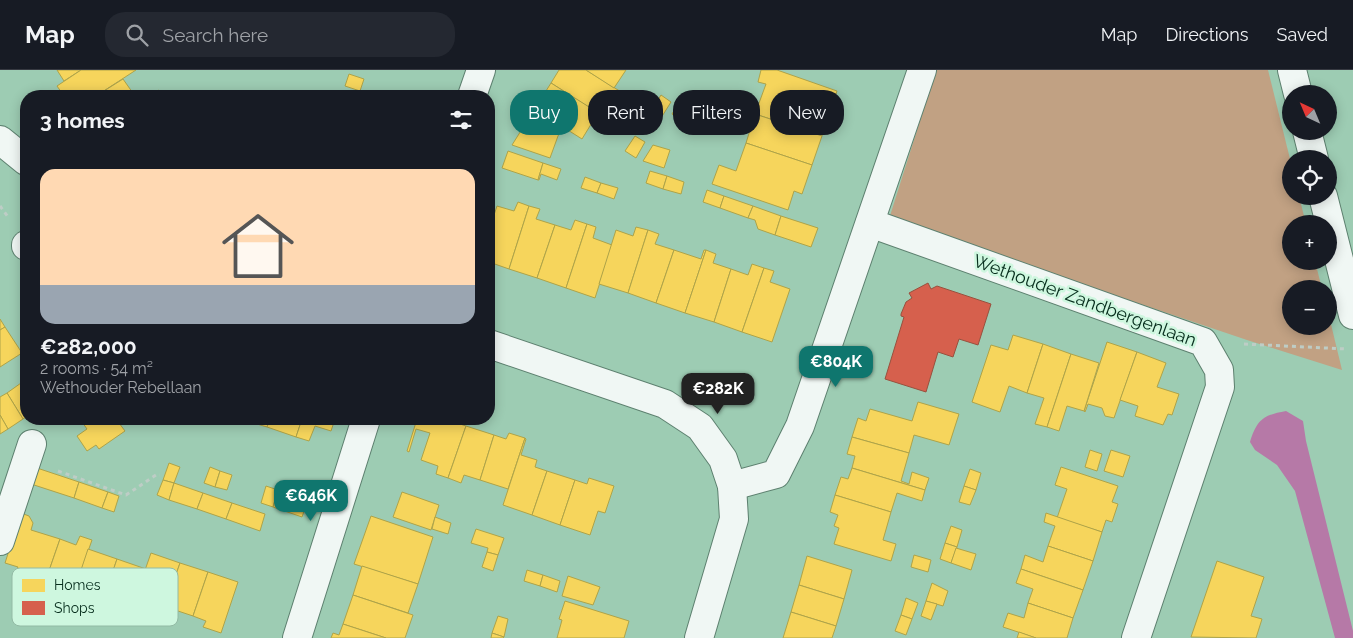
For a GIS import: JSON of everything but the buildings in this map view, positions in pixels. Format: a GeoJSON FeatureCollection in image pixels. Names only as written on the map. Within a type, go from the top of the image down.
{"type":"FeatureCollection","features":[{"type":"Feature","properties":{"kind":"street"},"geometry":{"type":"LineString","coordinates":[[474,90],[480,70]]}},
{"type":"Feature","properties":{"kind":"street"},"geometry":{"type":"LineString","coordinates":[[732,486],[776,474],[800,426],[922,70]]}},
{"type":"Feature","properties":{"kind":"street"},"geometry":{"type":"LineString","coordinates":[[1292,70],[1296,85]]}},
{"type":"Feature","properties":{"kind":"street"},"geometry":{"type":"LineString","coordinates":[[0,140],[20,157]]}},
{"type":"Feature","properties":{"kind":"street"},"geometry":{"type":"LineString","coordinates":[[1325,205],[1353,315]]}},
{"type":"Feature","properties":{"kind":"street","name":"Wethouder Zandbergenlaan"},"geometry":{"type":"LineString","coordinates":[[870,222],[1203,342],[1219,370],[1220,386],[1136,638]]}},
{"type":"Feature","properties":{"kind":"street"},"geometry":{"type":"LineString","coordinates":[[495,346],[665,404],[700,427],[723,459],[732,486],[734,519],[699,638]]}},
{"type":"Feature","properties":{"kind":"street"},"geometry":{"type":"LineString","coordinates":[[297,638],[364,425]]}},
{"type":"Feature","properties":{"kind":"street"},"geometry":{"type":"LineString","coordinates":[[0,541],[30,452]]}},
{"type":"Feature","properties":{"kind":"path"},"geometry":{"type":"LineString","coordinates":[[1203,342],[1353,350]]}},
{"type":"Feature","properties":{"kind":"path"},"geometry":{"type":"LineString","coordinates":[[30,452],[126,495],[156,475],[160,475]]}},
{"type":"Feature","properties":{"kind":"shaded area"},"geometry":{"type":"Polygon","coordinates":[[[936,70],[1268,70],[1282,127],[1282,140],[1285,140],[1288,150],[1282,150],[1282,205],[1301,205],[1304,215],[1282,215],[1282,270],[1317,270],[1320,280],[1282,280],[1282,335],[1334,335],[1342,370],[1247,340],[889,219],[936,70]]]}},
{"type":"Feature","properties":{"kind":"shaded area"},"geometry":{"type":"Polygon","coordinates":[[[1286,411],[1303,421],[1306,441],[1353,631],[1353,638],[1335,638],[1295,491],[1277,465],[1255,450],[1250,442],[1255,428],[1262,419],[1272,414],[1286,411]]]}}]}
